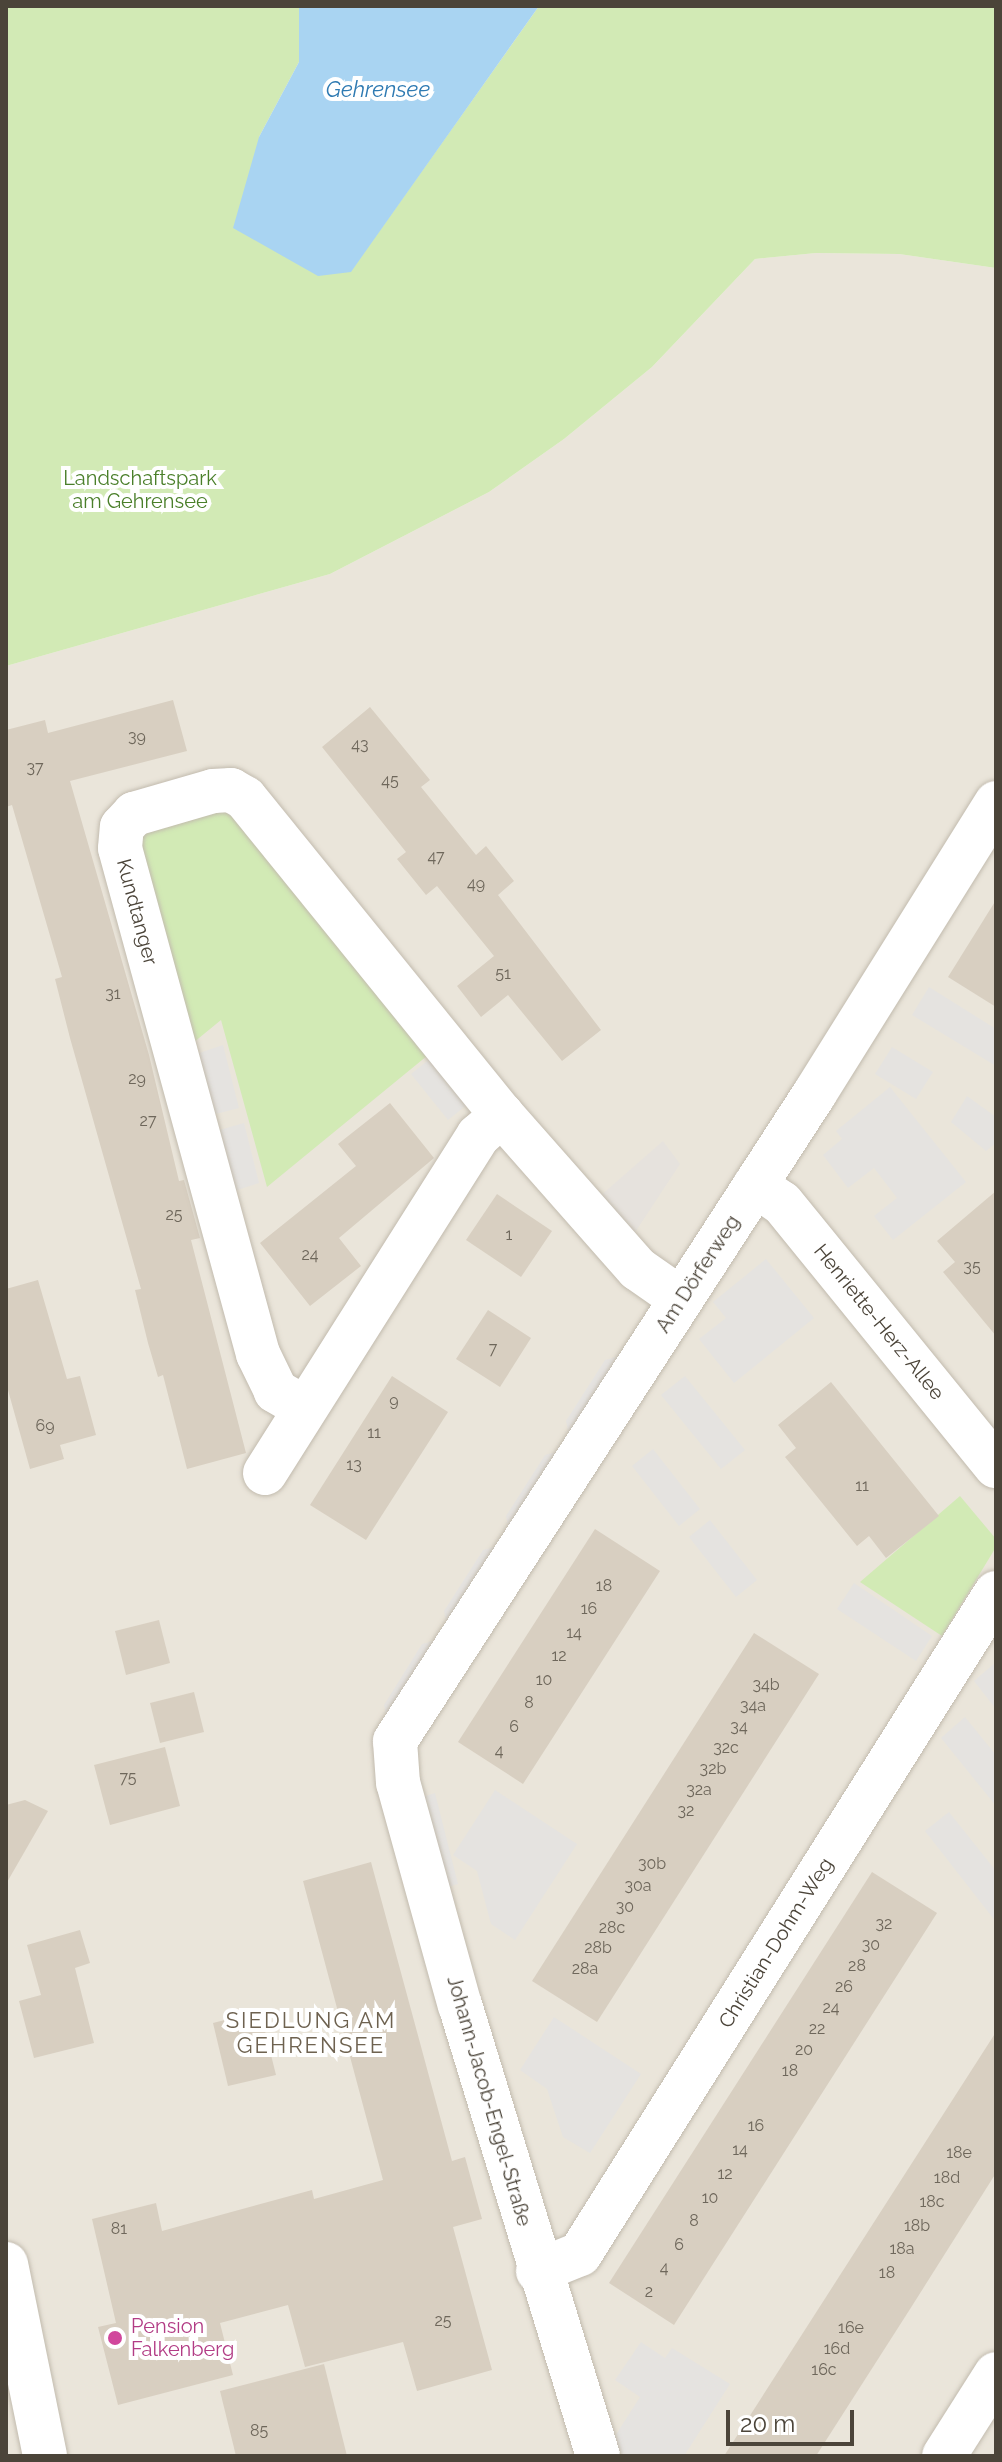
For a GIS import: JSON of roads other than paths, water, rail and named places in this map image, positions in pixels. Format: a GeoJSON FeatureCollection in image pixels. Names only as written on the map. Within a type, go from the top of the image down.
{"type":"FeatureCollection","features":[{"type":"Feature","properties":{"kind":"street","name":"Kundtanger"},"geometry":{"type":"LineString","coordinates":[[305,1408],[276,1391],[258,1354],[120,848],[122,827],[134,814],[213,791],[231,790],[245,798],[502,1115],[638,1269],[681,1299]]}},
{"type":"Feature","properties":{"kind":"street","name":"Am Dörferweg"},"geometry":{"type":"LineString","coordinates":[[395,1741],[755,1185],[996,803]]}},
{"type":"Feature","properties":{"kind":"street"},"geometry":{"type":"LineString","coordinates":[[265,1473],[478,1136],[502,1115]]}},
{"type":"Feature","properties":{"kind":"street","name":"Henriette-Herz-Allee"},"geometry":{"type":"LineString","coordinates":[[755,1185],[782,1203],[996,1466]]}},
{"type":"Feature","properties":{"kind":"street","name":"Christian-Dohm-Weg"},"geometry":{"type":"LineString","coordinates":[[538,2271],[580,2254],[996,1593]]}},
{"type":"Feature","properties":{"kind":"street","name":"Johann-Jacob-Engel-Straße"},"geometry":{"type":"LineString","coordinates":[[395,1741],[398,1783],[538,2271],[556,2310],[598,2456]]}},
{"type":"Feature","properties":{"kind":"street"},"geometry":{"type":"LineString","coordinates":[[6,2264],[15,2358],[45,2456]]}},
{"type":"Feature","properties":{"kind":"street"},"geometry":{"type":"LineString","coordinates":[[944,2456],[996,2374]]}},
{"type":"Feature","properties":{"kind":"water","name":"Gehrensee"},"geometry":{"type":"Polygon","coordinates":[[[299,6],[539,6],[351,272],[318,276],[233,228],[259,137],[299,62],[299,6]]]}},
{"type":"Feature","properties":{"kind":"place","name":"Pension Falkenberg"},"geometry":{"type":"Point","coordinates":[115,2338]}},
{"type":"Feature","properties":{"kind":"district","name":"SIEDLUNG AM GEHRENSEE"},"geometry":{"type":"Point","coordinates":[311,2032]}},
{"type":"Feature","properties":{"kind":"park label","name":"Landschaftspark am Gehrensee"},"geometry":{"type":"Point","coordinates":[140,490]}}]}
